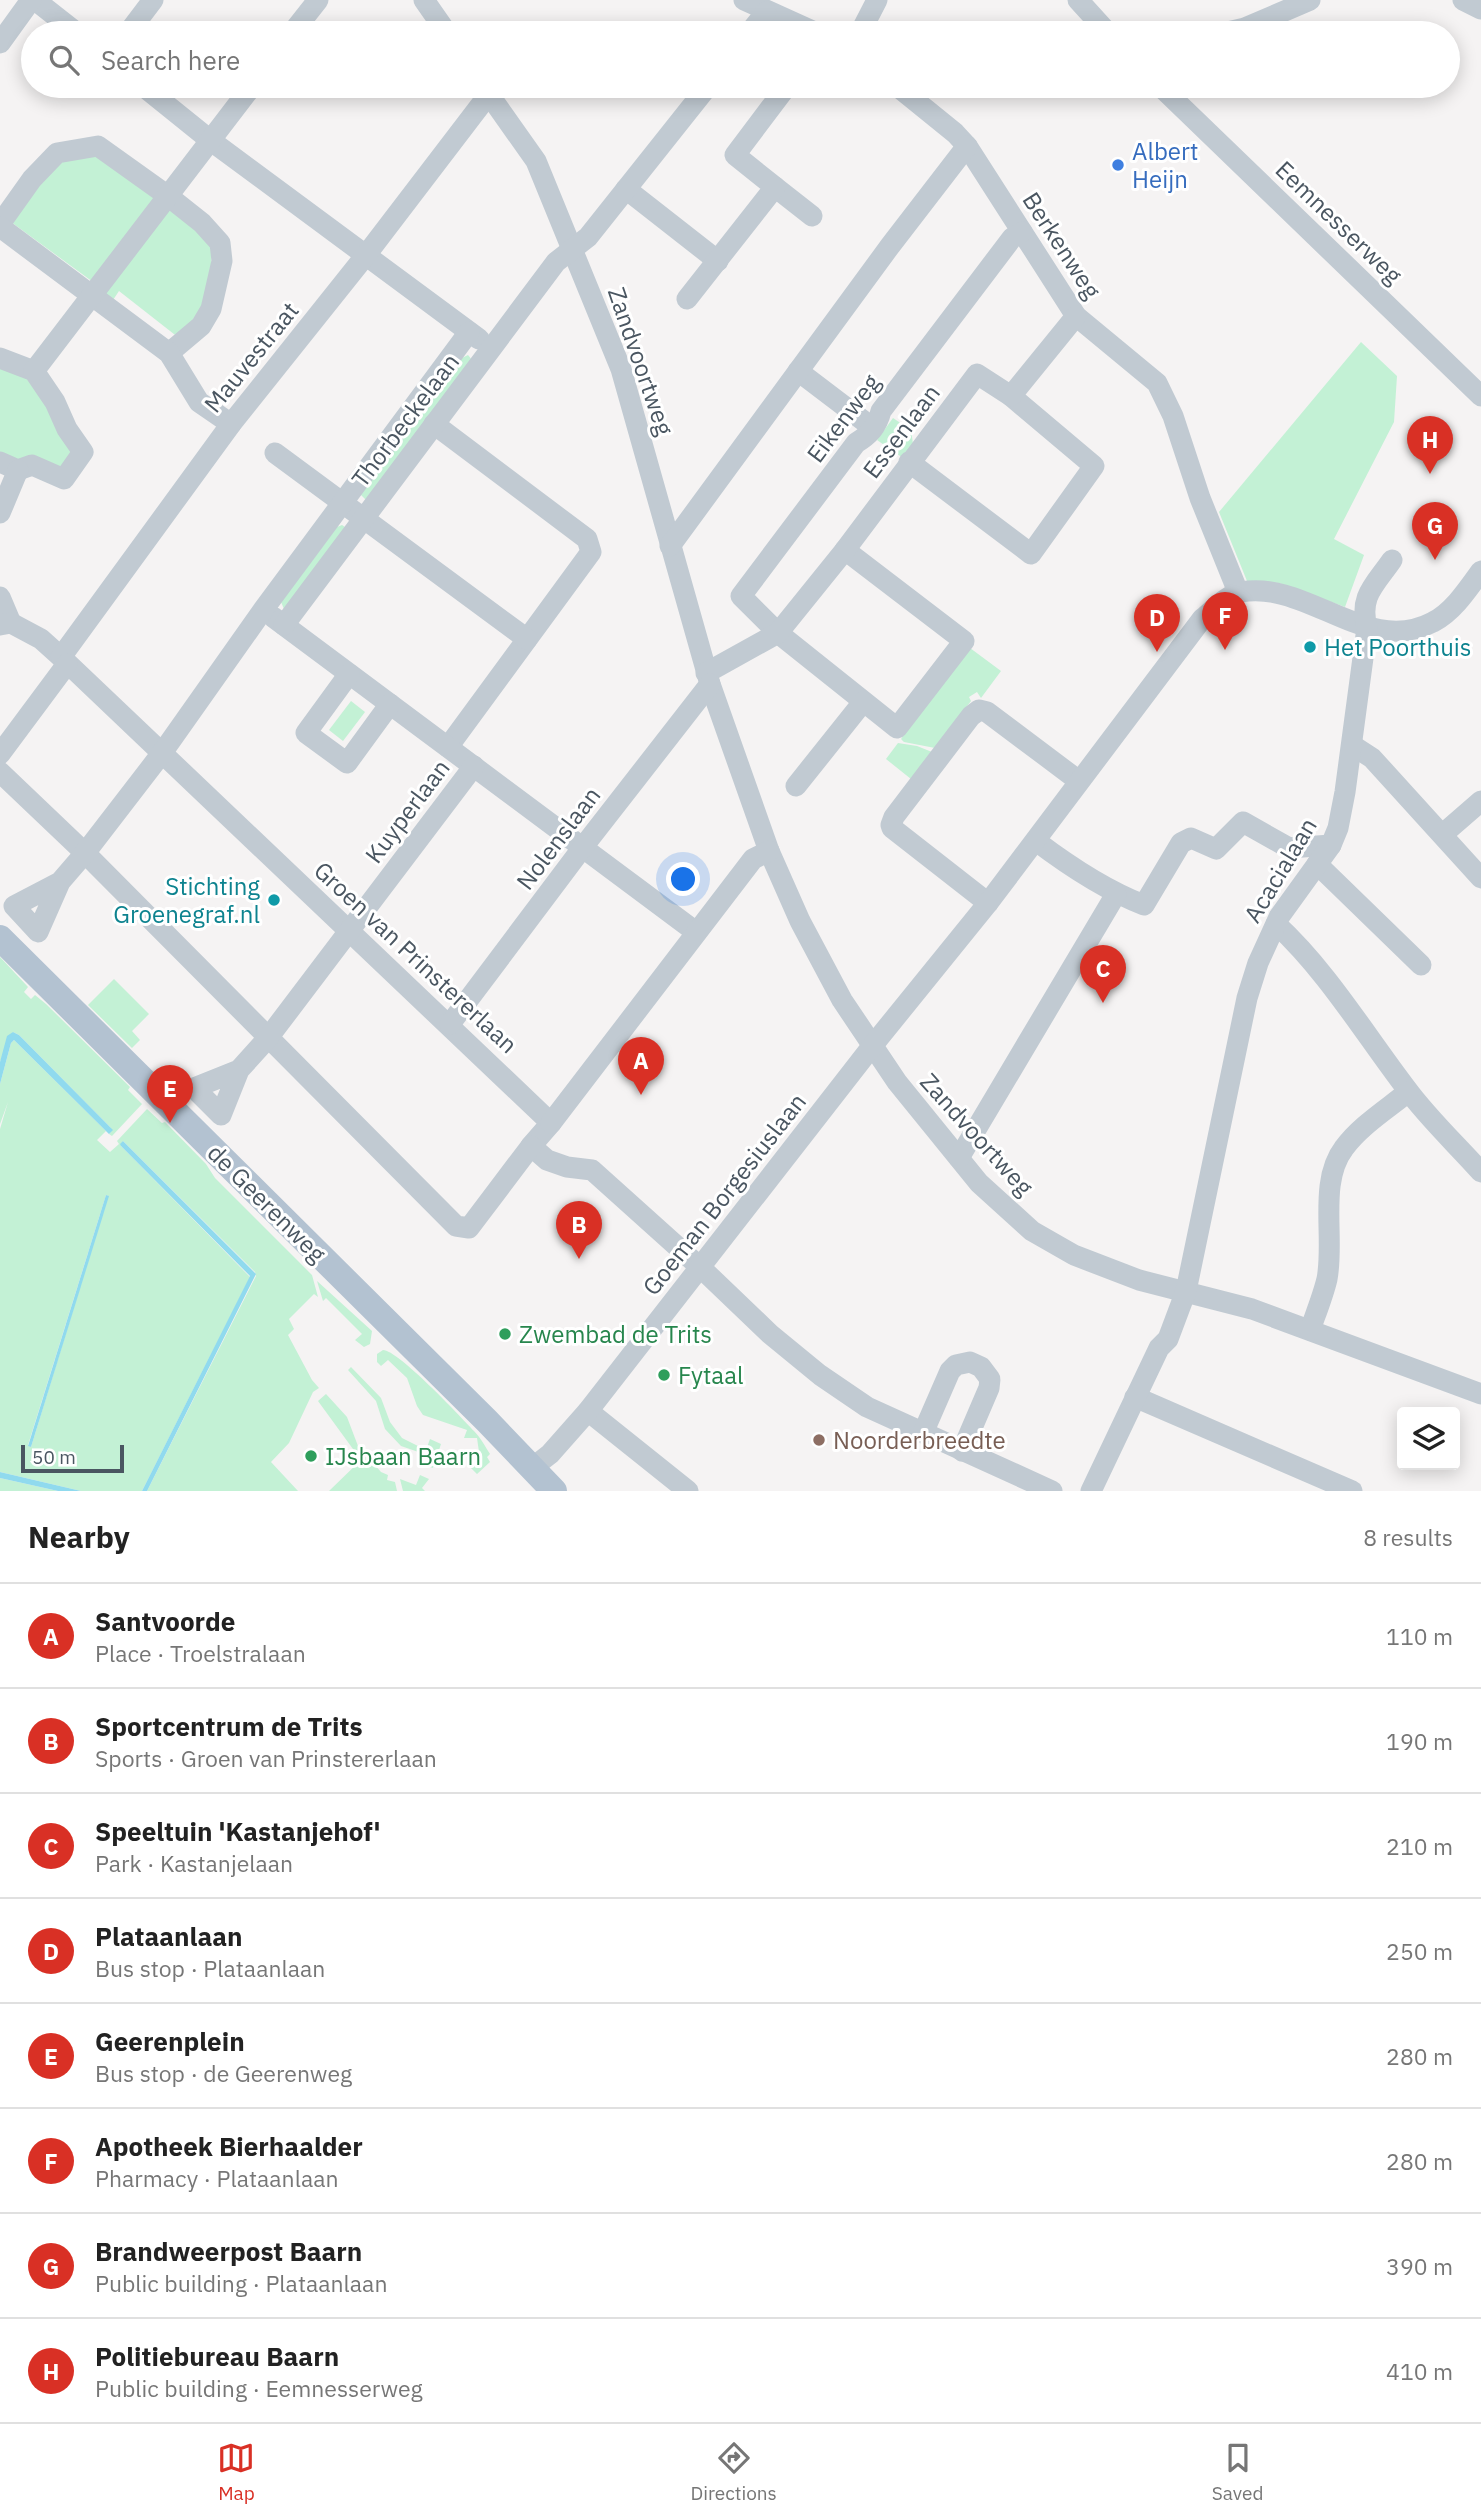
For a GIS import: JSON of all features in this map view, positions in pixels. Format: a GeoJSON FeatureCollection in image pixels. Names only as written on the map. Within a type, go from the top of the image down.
{"type":"FeatureCollection","features":[{"type":"Feature","properties":{"kind":"main road","name":"de Geerenweg"},"geometry":{"type":"LineString","coordinates":[[0,938],[554,1491]]}},
{"type":"Feature","properties":{"kind":"street"},"geometry":{"type":"LineString","coordinates":[[0,43],[33,0],[61,21]]}},
{"type":"Feature","properties":{"kind":"street"},"geometry":{"type":"LineString","coordinates":[[137,21],[153,0]]}},
{"type":"Feature","properties":{"kind":"street"},"geometry":{"type":"LineString","coordinates":[[301,21],[318,0]]}},
{"type":"Feature","properties":{"kind":"street"},"geometry":{"type":"LineString","coordinates":[[424,0],[439,21]]}},
{"type":"Feature","properties":{"kind":"street"},"geometry":{"type":"LineString","coordinates":[[744,0],[788,21]]}},
{"type":"Feature","properties":{"kind":"street"},"geometry":{"type":"LineString","coordinates":[[866,21],[877,0]]}},
{"type":"Feature","properties":{"kind":"street"},"geometry":{"type":"LineString","coordinates":[[1078,0],[1097,21]]}},
{"type":"Feature","properties":{"kind":"street"},"geometry":{"type":"LineString","coordinates":[[1261,21],[1310,0]]}},
{"type":"Feature","properties":{"kind":"street"},"geometry":{"type":"LineString","coordinates":[[1463,0],[1481,9]]}},
{"type":"Feature","properties":{"kind":"street"},"geometry":{"type":"LineString","coordinates":[[759,21],[766,12]]}},
{"type":"Feature","properties":{"kind":"street"},"geometry":{"type":"LineString","coordinates":[[158,98],[491,348]]}},
{"type":"Feature","properties":{"kind":"street"},"geometry":{"type":"LineString","coordinates":[[34,371],[242,98]]}},
{"type":"Feature","properties":{"kind":"street","name":"Mauvestraat"},"geometry":{"type":"LineString","coordinates":[[0,754],[231,424],[366,255],[480,98]]}},
{"type":"Feature","properties":{"kind":"street","name":"Zandvoortweg"},"geometry":{"type":"LineString","coordinates":[[492,98],[536,161],[621,369],[708,678],[769,850],[800,921],[842,1000],[897,1082],[979,1183],[1032,1231],[1074,1255],[1139,1280],[1252,1309],[1481,1394]]}},
{"type":"Feature","properties":{"kind":"street","name":"Thorbeckelaan"},"geometry":{"type":"LineString","coordinates":[[284,625],[556,262],[588,237],[698,98]]}},
{"type":"Feature","properties":{"kind":"street"},"geometry":{"type":"LineString","coordinates":[[777,98],[734,155],[813,216]]}},
{"type":"Feature","properties":{"kind":"street","name":"Berkenweg"},"geometry":{"type":"LineString","coordinates":[[912,98],[967,146],[1076,316],[1157,383],[1173,416],[1199,498],[1238,592]]}},
{"type":"Feature","properties":{"kind":"street","name":"Eemnesserweg"},"geometry":{"type":"LineString","coordinates":[[1172,98],[1481,396]]}},
{"type":"Feature","properties":{"kind":"street"},"geometry":{"type":"LineString","coordinates":[[169,353],[201,326],[211,309],[222,261],[220,243],[202,223],[98,146],[57,153],[32,179],[0,225],[169,353],[199,402],[231,424]]}},
{"type":"Feature","properties":{"kind":"street"},"geometry":{"type":"LineString","coordinates":[[670,546],[890,246],[967,146]]}},
{"type":"Feature","properties":{"kind":"street"},"geometry":{"type":"LineString","coordinates":[[687,299],[775,187]]}},
{"type":"Feature","properties":{"kind":"street"},"geometry":{"type":"LineString","coordinates":[[626,189],[718,261]]}},
{"type":"Feature","properties":{"kind":"street","name":"Eikenweg"},"geometry":{"type":"LineString","coordinates":[[778,633],[741,596],[856,443],[868,436],[878,422],[881,411],[1012,238],[1022,232]]}},
{"type":"Feature","properties":{"kind":"street"},"geometry":{"type":"LineString","coordinates":[[909,462],[1031,554],[1094,466],[1011,396],[1076,316]]}},
{"type":"Feature","properties":{"kind":"street","name":"Thorbeckelaan"},"geometry":{"type":"LineString","coordinates":[[60,882],[162,753],[263,610],[470,332]]}},
{"type":"Feature","properties":{"kind":"street"},"geometry":{"type":"LineString","coordinates":[[0,358],[34,371],[83,452],[64,479],[32,466],[9,466],[0,513]]}},
{"type":"Feature","properties":{"kind":"street"},"geometry":{"type":"LineString","coordinates":[[798,371],[873,428]]}},
{"type":"Feature","properties":{"kind":"street","name":"Essenlaan"},"geometry":{"type":"LineString","coordinates":[[778,633],[845,550],[977,374],[1011,396]]}},
{"type":"Feature","properties":{"kind":"street"},"geometry":{"type":"LineString","coordinates":[[434,424],[587,539],[591,552],[448,747]]}},
{"type":"Feature","properties":{"kind":"street","name":"Thorbeckelaan"},"geometry":{"type":"LineString","coordinates":[[275,453],[342,503]]}},
{"type":"Feature","properties":{"kind":"street"},"geometry":{"type":"LineString","coordinates":[[342,503],[527,639]]}},
{"type":"Feature","properties":{"kind":"street"},"geometry":{"type":"LineString","coordinates":[[708,678],[778,633],[897,728],[964,641],[845,550]]}},
{"type":"Feature","properties":{"kind":"street","name":"Acacialaan"},"geometry":{"type":"LineString","coordinates":[[1091,1491],[1159,1348],[1168,1339],[1186,1291],[1247,998],[1258,962],[1276,924],[1331,845],[1338,828],[1367,628],[1363,612],[1366,599],[1392,560]]}},
{"type":"Feature","properties":{"kind":"street"},"geometry":{"type":"LineString","coordinates":[[1238,592],[1267,592],[1292,597],[1367,628],[1411,631],[1435,622],[1458,601],[1481,571]]}},
{"type":"Feature","properties":{"kind":"street","name":"Goeman Borgesiuslaan"},"geometry":{"type":"LineString","coordinates":[[532,1468],[550,1454],[588,1411],[873,1045],[988,904],[1202,620],[1238,592]]}},
{"type":"Feature","properties":{"kind":"street"},"geometry":{"type":"LineString","coordinates":[[0,597],[6,624]]}},
{"type":"Feature","properties":{"kind":"street"},"geometry":{"type":"LineString","coordinates":[[263,610],[696,932]]}},
{"type":"Feature","properties":{"kind":"street","name":"Groen van Prinstererlaan"},"geometry":{"type":"LineString","coordinates":[[6,624],[41,639],[64,660],[551,1122]]}},
{"type":"Feature","properties":{"kind":"street"},"geometry":{"type":"LineString","coordinates":[[349,674],[306,733],[347,763],[390,704]]}},
{"type":"Feature","properties":{"kind":"street","name":"Nolenslaan"},"geometry":{"type":"LineString","coordinates":[[450,1024],[708,678]]}},
{"type":"Feature","properties":{"kind":"street"},"geometry":{"type":"LineString","coordinates":[[796,786],[863,702]]}},
{"type":"Feature","properties":{"kind":"street"},"geometry":{"type":"LineString","coordinates":[[988,904],[892,828],[894,817],[971,716],[979,710],[987,712],[1079,781]]}},
{"type":"Feature","properties":{"kind":"street"},"geometry":{"type":"LineString","coordinates":[[1352,745],[1372,758],[1481,878]]}},
{"type":"Feature","properties":{"kind":"street","name":"Kuyperlaan"},"geometry":{"type":"LineString","coordinates":[[239,1070],[273,1042],[479,770]]}},
{"type":"Feature","properties":{"kind":"street"},"geometry":{"type":"LineString","coordinates":[[0,772],[85,853],[456,1226],[469,1228],[753,859],[769,850]]}},
{"type":"Feature","properties":{"kind":"street"},"geometry":{"type":"LineString","coordinates":[[1443,834],[1481,801]]}},
{"type":"Feature","properties":{"kind":"street"},"geometry":{"type":"LineString","coordinates":[[1035,841],[1116,894],[1144,905],[1181,843],[1191,838],[1216,849],[1243,822],[1289,848],[1331,845]]}},
{"type":"Feature","properties":{"kind":"street"},"geometry":{"type":"LineString","coordinates":[[1317,864],[1421,965]]}},
{"type":"Feature","properties":{"kind":"street"},"geometry":{"type":"LineString","coordinates":[[959,1158],[1116,894]]}},
{"type":"Feature","properties":{"kind":"street"},"geometry":{"type":"LineString","coordinates":[[1276,924],[1316,967],[1408,1092],[1481,1172]]}},
{"type":"Feature","properties":{"kind":"street"},"geometry":{"type":"LineString","coordinates":[[1310,1330],[1327,1279],[1333,1167],[1352,1138],[1408,1092]]}},
{"type":"Feature","properties":{"kind":"street"},"geometry":{"type":"LineString","coordinates":[[531,1146],[547,1160],[567,1167],[592,1170],[701,1267],[770,1334],[820,1375],[867,1408],[1052,1491]]}},
{"type":"Feature","properties":{"kind":"street"},"geometry":{"type":"LineString","coordinates":[[923,1433],[950,1371],[962,1362],[981,1367],[990,1379],[989,1388],[962,1451]]}},
{"type":"Feature","properties":{"kind":"street"},"geometry":{"type":"LineString","coordinates":[[1135,1397],[1352,1491]]}},
{"type":"Feature","properties":{"kind":"street"},"geometry":{"type":"LineString","coordinates":[[588,1411],[688,1491]]}},
{"type":"Feature","properties":{"kind":"green space"},"geometry":{"type":"Polygon","coordinates":[[[94,154],[157,199],[93,282],[11,222],[58,160],[94,154]]]}},
{"type":"Feature","properties":{"kind":"green space"},"geometry":{"type":"Polygon","coordinates":[[[165,206],[212,242],[210,297],[179,338],[119,291],[111,303],[101,296],[165,206]]]}},
{"type":"Feature","properties":{"kind":"green space"},"geometry":{"type":"Polygon","coordinates":[[[1361,342],[1397,376],[1394,422],[1334,539],[1364,555],[1345,607],[1279,583],[1247,581],[1219,512],[1361,342]]]}},
{"type":"Feature","properties":{"kind":"green space"},"geometry":{"type":"Polygon","coordinates":[[[468,355],[472,360],[366,500],[360,494],[460,359],[468,355]]]}},
{"type":"Feature","properties":{"kind":"green space"},"geometry":{"type":"Polygon","coordinates":[[[0,363],[28,374],[77,449],[64,470],[0,457],[0,363]]]}},
{"type":"Feature","properties":{"kind":"green space"},"geometry":{"type":"Polygon","coordinates":[[[893,418],[911,430],[913,444],[903,458],[877,440],[893,418]]]}},
{"type":"Feature","properties":{"kind":"green space"},"geometry":{"type":"Polygon","coordinates":[[[342,525],[348,529],[284,609],[281,602],[337,527],[342,525]]]}},
{"type":"Feature","properties":{"kind":"green space"},"geometry":{"type":"Polygon","coordinates":[[[970,648],[1001,671],[981,698],[977,692],[969,697],[971,701],[935,748],[904,742],[901,739],[970,648]]]}},
{"type":"Feature","properties":{"kind":"green space"},"geometry":{"type":"Polygon","coordinates":[[[351,701],[365,712],[343,741],[329,730],[351,701]]]}},
{"type":"Feature","properties":{"kind":"green space"},"geometry":{"type":"Polygon","coordinates":[[[898,743],[932,752],[911,779],[886,759],[898,743]]]}},
{"type":"Feature","properties":{"kind":"green space"},"geometry":{"type":"Polygon","coordinates":[[[0,957],[28,987],[24,992],[31,999],[35,995],[46,1004],[130,1087],[128,1090],[142,1104],[112,1136],[109,1134],[112,1130],[110,1127],[19,1035],[13,1032],[0,1062],[0,957]]]}},
{"type":"Feature","properties":{"kind":"green space"},"geometry":{"type":"Polygon","coordinates":[[[114,979],[149,1014],[132,1031],[140,1040],[132,1048],[88,1005],[114,979]]]}},
{"type":"Feature","properties":{"kind":"green space"},"geometry":{"type":"Polygon","coordinates":[[[14,1040],[106,1131],[97,1140],[110,1152],[147,1109],[162,1123],[165,1122],[206,1164],[215,1178],[312,1275],[318,1297],[314,1294],[289,1319],[294,1329],[288,1335],[319,1388],[313,1392],[289,1443],[271,1462],[298,1491],[147,1491],[256,1276],[123,1141],[121,1146],[250,1277],[142,1491],[81,1491],[0,1472],[0,1129],[8,1102],[0,1124],[0,1084],[14,1040]],[[106,1195],[28,1445],[31,1447],[108,1196],[106,1195]]]}},
{"type":"Feature","properties":{"kind":"green space"},"geometry":{"type":"Polygon","coordinates":[[[317,1281],[372,1331],[370,1344],[364,1347],[355,1340],[362,1334],[326,1298],[323,1301],[317,1281]]]}},
{"type":"Feature","properties":{"kind":"green space"},"geometry":{"type":"Polygon","coordinates":[[[383,1350],[415,1372],[478,1436],[490,1454],[487,1457],[490,1462],[477,1474],[467,1464],[471,1460],[480,1459],[477,1438],[464,1438],[467,1430],[423,1415],[407,1378],[388,1360],[381,1366],[377,1362],[377,1354],[383,1350]]]}},
{"type":"Feature","properties":{"kind":"green space"},"geometry":{"type":"Polygon","coordinates":[[[351,1367],[381,1398],[390,1422],[402,1438],[426,1450],[430,1439],[441,1444],[433,1468],[427,1466],[430,1456],[401,1446],[385,1429],[376,1401],[348,1370],[351,1367]]]}},
{"type":"Feature","properties":{"kind":"green space"},"geometry":{"type":"Polygon","coordinates":[[[326,1394],[347,1417],[358,1446],[381,1472],[388,1475],[387,1480],[395,1482],[397,1491],[329,1491],[361,1460],[318,1401],[326,1394]]]}},
{"type":"Feature","properties":{"kind":"green space"},"geometry":{"type":"Polygon","coordinates":[[[420,1475],[429,1479],[422,1488],[425,1491],[403,1491],[400,1479],[416,1485],[420,1475]]]}},
{"type":"Feature","properties":{"kind":"green space"},"geometry":{"type":"Polygon","coordinates":[[[0,1478],[58,1491],[0,1491],[0,1478]]]}},
{"type":"Feature","properties":{"kind":"water"},"geometry":{"type":"Polygon","coordinates":[[[13,1032],[113,1130],[109,1134],[14,1040],[0,1084],[0,1062],[7,1036],[13,1032]]]}},
{"type":"Feature","properties":{"kind":"water"},"geometry":{"type":"Polygon","coordinates":[[[123,1141],[256,1274],[147,1491],[142,1491],[250,1276],[121,1146],[123,1141]]]}},
{"type":"Feature","properties":{"kind":"water"},"geometry":{"type":"Polygon","coordinates":[[[106,1195],[109,1196],[31,1447],[28,1446],[106,1195]]]}},
{"type":"Feature","properties":{"kind":"water"},"geometry":{"type":"Polygon","coordinates":[[[0,1472],[81,1491],[58,1491],[0,1478],[0,1472]]]}},
{"type":"Feature","properties":{"kind":"place","name":"Albert Heijn"},"geometry":{"type":"Point","coordinates":[1118,165]}},
{"type":"Feature","properties":{"kind":"place","name":"Politiebureau Baarn"},"geometry":{"type":"Point","coordinates":[1430,474]}},
{"type":"Feature","properties":{"kind":"place","name":"Brandweerpost Baarn"},"geometry":{"type":"Point","coordinates":[1435,560]}},
{"type":"Feature","properties":{"kind":"place","name":"Het Poorthuis"},"geometry":{"type":"Point","coordinates":[1310,647]}},
{"type":"Feature","properties":{"kind":"place","name":"Apotheek Bierhaalder"},"geometry":{"type":"Point","coordinates":[1225,650]}},
{"type":"Feature","properties":{"kind":"place","name":"Plataanlaan"},"geometry":{"type":"Point","coordinates":[1157,652]}},
{"type":"Feature","properties":{"kind":"place","name":"Stichting Groenegraf.nl"},"geometry":{"type":"Point","coordinates":[274,900]}},
{"type":"Feature","properties":{"kind":"place","name":"Speeltuin 'Kastanjehof'"},"geometry":{"type":"Point","coordinates":[1103,1003]}},
{"type":"Feature","properties":{"kind":"place","name":"Santvoorde"},"geometry":{"type":"Point","coordinates":[641,1095]}},
{"type":"Feature","properties":{"kind":"place","name":"Geerenplein"},"geometry":{"type":"Point","coordinates":[170,1123]}},
{"type":"Feature","properties":{"kind":"place","name":"Sportcentrum de Trits"},"geometry":{"type":"Point","coordinates":[579,1259]}},
{"type":"Feature","properties":{"kind":"place","name":"Zwembad de Trits"},"geometry":{"type":"Point","coordinates":[505,1334]}},
{"type":"Feature","properties":{"kind":"place","name":"Fytaal"},"geometry":{"type":"Point","coordinates":[664,1375]}},
{"type":"Feature","properties":{"kind":"place","name":"Noorderbreedte"},"geometry":{"type":"Point","coordinates":[819,1440]}},
{"type":"Feature","properties":{"kind":"place","name":"IJsbaan Baarn"},"geometry":{"type":"Point","coordinates":[311,1456]}}]}
